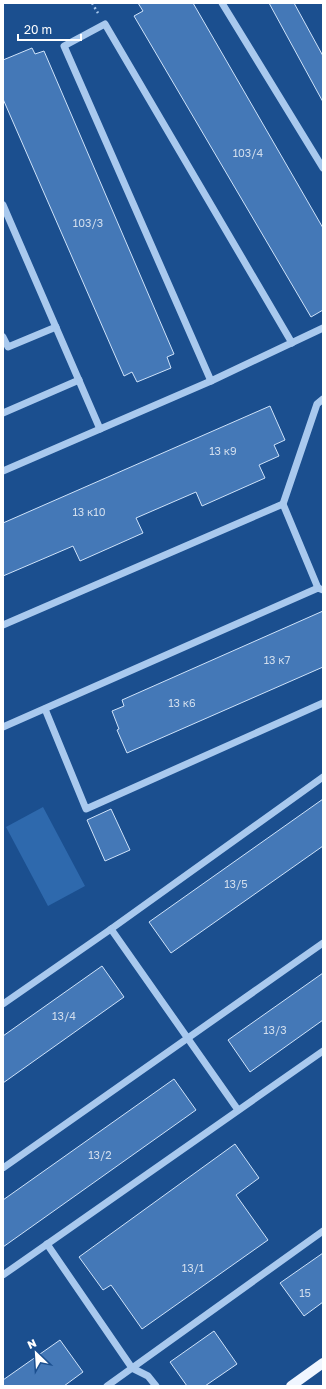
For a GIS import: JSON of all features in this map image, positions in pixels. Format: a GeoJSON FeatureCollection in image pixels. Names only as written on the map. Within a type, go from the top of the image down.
{"type":"FeatureCollection","features":[{"type":"Feature","properties":{"kind":"main road"},"geometry":{"type":"LineString","coordinates":[[291,1386],[323,1363]]}},
{"type":"Feature","properties":{"kind":"lane"},"geometry":{"type":"LineString","coordinates":[[222,3],[323,168]]}},
{"type":"Feature","properties":{"kind":"lane"},"geometry":{"type":"LineString","coordinates":[[211,381],[64,46],[105,24],[292,343]]}},
{"type":"Feature","properties":{"kind":"lane"},"geometry":{"type":"LineString","coordinates":[[3,205],[100,429]]}},
{"type":"Feature","properties":{"kind":"lane"},"geometry":{"type":"LineString","coordinates":[[3,337],[8,347],[56,326]]}},
{"type":"Feature","properties":{"kind":"lane"},"geometry":{"type":"LineString","coordinates":[[3,471],[211,381],[323,328]]}},
{"type":"Feature","properties":{"kind":"lane"},"geometry":{"type":"LineString","coordinates":[[3,413],[79,380]]}},
{"type":"Feature","properties":{"kind":"lane"},"geometry":{"type":"LineString","coordinates":[[3,727],[320,589],[283,504],[317,404],[323,399]]}},
{"type":"Feature","properties":{"kind":"lane"},"geometry":{"type":"LineString","coordinates":[[3,625],[283,504]]}},
{"type":"Feature","properties":{"kind":"lane"},"geometry":{"type":"LineString","coordinates":[[45,709],[86,809],[323,703]]}},
{"type":"Feature","properties":{"kind":"lane"},"geometry":{"type":"LineString","coordinates":[[3,1004],[111,929],[323,777]]}},
{"type":"Feature","properties":{"kind":"lane"},"geometry":{"type":"LineString","coordinates":[[111,929],[238,1110]]}},
{"type":"Feature","properties":{"kind":"lane"},"geometry":{"type":"LineString","coordinates":[[3,1168],[187,1037],[323,943]]}},
{"type":"Feature","properties":{"kind":"lane"},"geometry":{"type":"LineString","coordinates":[[3,1275],[323,1051]]}},
{"type":"Feature","properties":{"kind":"lane"},"geometry":{"type":"LineString","coordinates":[[106,1386],[323,1231]]}},
{"type":"Feature","properties":{"kind":"lane"},"geometry":{"type":"LineString","coordinates":[[47,1244],[132,1368],[148,1376],[156,1386]]}},
{"type":"Feature","properties":{"kind":"shaded area"},"geometry":{"type":"Polygon","coordinates":[[[43,807],[85,886],[48,906],[6,827],[43,807]]]}},
{"type":"Feature","properties":{"kind":"building"},"geometry":{"type":"Polygon","coordinates":[[[138,3],[193,3],[323,228],[323,310],[311,317],[134,16],[143,11],[138,3]]]}},
{"type":"Feature","properties":{"kind":"building"},"geometry":{"type":"Polygon","coordinates":[[[269,3],[294,3],[323,56],[323,102],[269,3]]]}},
{"type":"Feature","properties":{"kind":"building"},"geometry":{"type":"Polygon","coordinates":[[[32,48],[35,54],[44,51],[174,354],[167,357],[171,368],[137,382],[132,372],[124,376],[3,99],[3,60],[32,48]]]}},
{"type":"Feature","properties":{"kind":"building"},"geometry":{"type":"Polygon","coordinates":[[[270,406],[285,440],[274,445],[279,456],[259,465],[265,478],[202,506],[196,492],[136,518],[143,533],[80,561],[73,546],[3,576],[3,523],[270,406]]]}},
{"type":"Feature","properties":{"kind":"building"},"geometry":{"type":"Polygon","coordinates":[[[323,611],[323,667],[127,753],[117,730],[119,729],[112,711],[124,706],[122,700],[323,611]]]}},
{"type":"Feature","properties":{"kind":"building"},"geometry":{"type":"Polygon","coordinates":[[[323,799],[323,846],[171,953],[149,922],[323,799]]]}},
{"type":"Feature","properties":{"kind":"building"},"geometry":{"type":"Polygon","coordinates":[[[111,809],[130,850],[105,861],[87,820],[111,809]]]}},
{"type":"Feature","properties":{"kind":"building"},"geometry":{"type":"Polygon","coordinates":[[[102,966],[124,997],[3,1083],[3,1036],[102,966]]]}},
{"type":"Feature","properties":{"kind":"building"},"geometry":{"type":"Polygon","coordinates":[[[323,973],[323,1020],[250,1072],[228,1040],[323,973]]]}},
{"type":"Feature","properties":{"kind":"building"},"geometry":{"type":"Polygon","coordinates":[[[174,1079],[196,1110],[3,1247],[3,1200],[174,1079]]]}},
{"type":"Feature","properties":{"kind":"building"},"geometry":{"type":"Polygon","coordinates":[[[235,1144],[259,1178],[236,1195],[268,1240],[142,1329],[111,1285],[103,1290],[79,1257],[235,1144]]]}},
{"type":"Feature","properties":{"kind":"building"},"geometry":{"type":"Polygon","coordinates":[[[323,1253],[323,1302],[304,1316],[280,1283],[323,1253]]]}},
{"type":"Feature","properties":{"kind":"building"},"geometry":{"type":"Polygon","coordinates":[[[214,1331],[237,1364],[205,1386],[187,1386],[170,1362],[214,1331]]]}},
{"type":"Feature","properties":{"kind":"building"},"geometry":{"type":"Polygon","coordinates":[[[60,1340],[83,1372],[64,1386],[3,1386],[3,1380],[60,1340]]]}}]}
